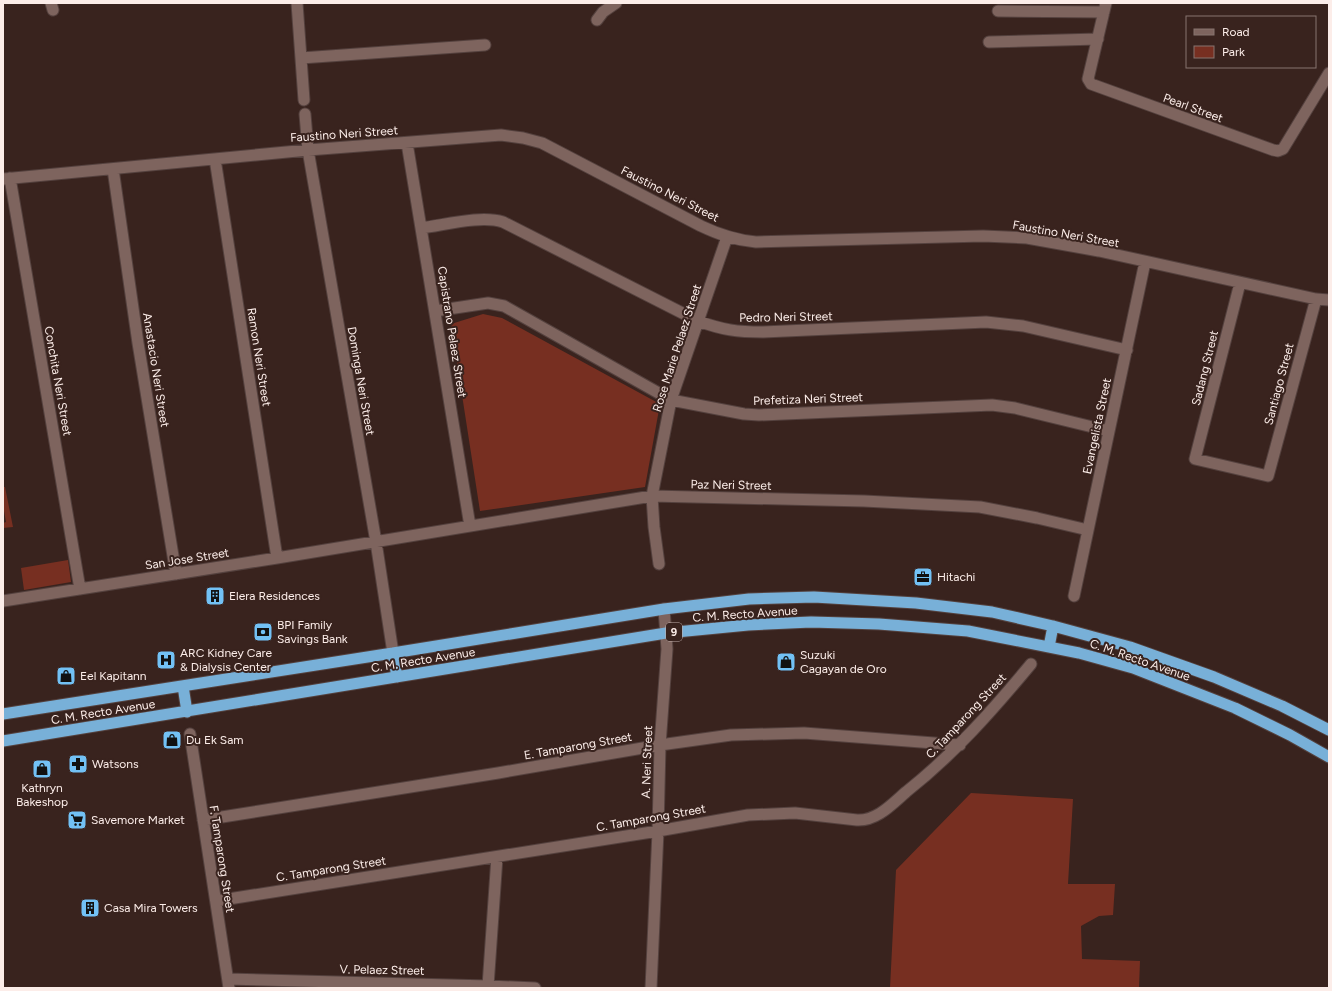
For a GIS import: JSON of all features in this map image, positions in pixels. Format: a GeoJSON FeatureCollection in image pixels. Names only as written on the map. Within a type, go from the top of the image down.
{"type":"FeatureCollection","features":[{"type":"Feature","properties":{"kind":"highway","name":"C. M. Recto Avenue"},"geometry":{"type":"LineString","coordinates":[[3,714],[393,653],[664,608],[749,599],[814,597],[916,603],[992,612],[1053,626],[1130,647],[1214,677],[1282,706],[1329,730]]}},
{"type":"Feature","properties":{"kind":"highway","name":"C. M. Recto Avenue"},"geometry":{"type":"LineString","coordinates":[[3,741],[666,633],[811,622],[879,624],[968,631],[1080,653],[1133,668],[1235,708],[1290,735],[1329,757]]}},
{"type":"Feature","properties":{"kind":"highway"},"geometry":{"type":"LineString","coordinates":[[1049,647],[1053,626]]}},
{"type":"Feature","properties":{"kind":"highway"},"geometry":{"type":"LineString","coordinates":[[393,653],[397,677]]}},
{"type":"Feature","properties":{"kind":"highway"},"geometry":{"type":"LineString","coordinates":[[183,686],[187,712]]}},
{"type":"Feature","properties":{"kind":"street"},"geometry":{"type":"LineString","coordinates":[[297,3],[304,100]]}},
{"type":"Feature","properties":{"kind":"street"},"geometry":{"type":"LineString","coordinates":[[596,20],[603,12],[616,3]]}},
{"type":"Feature","properties":{"kind":"street"},"geometry":{"type":"LineString","coordinates":[[998,12],[1105,7]]}},
{"type":"Feature","properties":{"kind":"street","name":"Pearl Street"},"geometry":{"type":"LineString","coordinates":[[1105,7],[1088,79],[1090,84],[1190,121],[1278,151],[1283,149],[1329,73]]}},
{"type":"Feature","properties":{"kind":"street"},"geometry":{"type":"LineString","coordinates":[[989,42],[1098,40]]}},
{"type":"Feature","properties":{"kind":"street"},"geometry":{"type":"LineString","coordinates":[[301,58],[485,45]]}},
{"type":"Feature","properties":{"kind":"street","name":"Dominga Neri Street"},"geometry":{"type":"LineString","coordinates":[[305,114],[308,150],[376,542],[393,653]]}},
{"type":"Feature","properties":{"kind":"street","name":"Faustino Neri Street"},"geometry":{"type":"LineString","coordinates":[[7,179],[407,142],[501,136],[523,138],[542,143],[701,226],[727,237],[756,242],[990,236],[1027,238],[1099,251],[1240,283],[1316,299],[1329,300]]}},
{"type":"Feature","properties":{"kind":"street","name":"Capistrano Pelaez Street"},"geometry":{"type":"LineString","coordinates":[[407,142],[470,526]]}},
{"type":"Feature","properties":{"kind":"street","name":"Ramon Neri Street"},"geometry":{"type":"LineString","coordinates":[[215,159],[277,558]]}},
{"type":"Feature","properties":{"kind":"street","name":"Anastacio Neri Street"},"geometry":{"type":"LineString","coordinates":[[113,169],[138,343],[176,574]]}},
{"type":"Feature","properties":{"kind":"street","name":"Conchita Neri Street"},"geometry":{"type":"LineString","coordinates":[[7,179],[80,589]]}},
{"type":"Feature","properties":{"kind":"street","name":"Pedro Neri Street"},"geometry":{"type":"LineString","coordinates":[[421,228],[487,219],[503,222],[698,321],[718,329],[740,332],[763,332],[986,322],[1023,326],[1127,350]]}},
{"type":"Feature","properties":{"kind":"street","name":"Rose Marie Pelaez Street"},"geometry":{"type":"LineString","coordinates":[[659,564],[652,496],[671,400],[727,237]]}},
{"type":"Feature","properties":{"kind":"street","name":"Evangelista Street"},"geometry":{"type":"LineString","coordinates":[[1074,596],[1145,262]]}},
{"type":"Feature","properties":{"kind":"street","name":"Sadang Street"},"geometry":{"type":"LineString","coordinates":[[1240,283],[1195,459],[1268,476]]}},
{"type":"Feature","properties":{"kind":"street","name":"Santiago Street"},"geometry":{"type":"LineString","coordinates":[[1268,476],[1316,299]]}},
{"type":"Feature","properties":{"kind":"street","name":"Prefetiza Neri Street"},"geometry":{"type":"LineString","coordinates":[[435,311],[488,303],[504,306],[671,400],[744,414],[759,415],[992,405],[1015,408],[1109,431]]}},
{"type":"Feature","properties":{"kind":"street","name":"Paz Neri Street"},"geometry":{"type":"LineString","coordinates":[[376,542],[652,496],[864,501],[980,507],[1088,530]]}},
{"type":"Feature","properties":{"kind":"street","name":"San Jose Street"},"geometry":{"type":"LineString","coordinates":[[3,601],[376,542]]}},
{"type":"Feature","properties":{"kind":"street","name":"A. Neri Street"},"geometry":{"type":"LineString","coordinates":[[651,988],[660,745],[667,649],[664,608]]}},
{"type":"Feature","properties":{"kind":"street","name":"C. Tamparong Street"},"geometry":{"type":"LineString","coordinates":[[216,900],[496,857],[748,815],[795,813],[863,820],[871,818],[931,772],[960,745],[1031,664]]}},
{"type":"Feature","properties":{"kind":"street","name":"E. Tamparong Street"},"geometry":{"type":"LineString","coordinates":[[203,820],[660,745],[731,735],[804,733],[960,745]]}},
{"type":"Feature","properties":{"kind":"street","name":"F. Tamparong Street"},"geometry":{"type":"LineString","coordinates":[[190,734],[229,984]]}},
{"type":"Feature","properties":{"kind":"street"},"geometry":{"type":"LineString","coordinates":[[488,986],[496,857]]}},
{"type":"Feature","properties":{"kind":"street","name":"V. Pelaez Street"},"geometry":{"type":"LineString","coordinates":[[229,984],[488,986],[535,988]]}},
{"type":"Feature","properties":{"kind":"green space"},"geometry":{"type":"Polygon","coordinates":[[[483,314],[502,318],[660,404],[645,487],[480,511],[451,324],[483,314]]]}},
{"type":"Feature","properties":{"kind":"green space"},"geometry":{"type":"Polygon","coordinates":[[[3,487],[5,487],[13,527],[3,528],[3,523],[6,522],[3,510],[3,487]]]}},
{"type":"Feature","properties":{"kind":"green space"},"geometry":{"type":"Polygon","coordinates":[[[68,560],[71,582],[24,590],[21,568],[68,560]]]}},
{"type":"Feature","properties":{"kind":"green space"},"geometry":{"type":"Polygon","coordinates":[[[971,793],[1073,799],[1068,884],[1115,884],[1113,915],[1099,916],[1081,926],[1082,959],[1140,961],[1139,988],[890,988],[896,870],[971,793]]]}},
{"type":"Feature","properties":{"kind":"place","name":"Hitachi"},"geometry":{"type":"Point","coordinates":[923,577]}},
{"type":"Feature","properties":{"kind":"place","name":"Elera Residences"},"geometry":{"type":"Point","coordinates":[215,596]}},
{"type":"Feature","properties":{"kind":"place","name":"BPI Family Savings Bank"},"geometry":{"type":"Point","coordinates":[263,632]}},
{"type":"Feature","properties":{"kind":"place","name":"ARC Kidney Care & Dialysis Center"},"geometry":{"type":"Point","coordinates":[166,660]}},
{"type":"Feature","properties":{"kind":"place","name":"Suzuki Cagayan de Oro"},"geometry":{"type":"Point","coordinates":[786,662]}},
{"type":"Feature","properties":{"kind":"place","name":"Eel Kapitann"},"geometry":{"type":"Point","coordinates":[66,676]}},
{"type":"Feature","properties":{"kind":"place","name":"Du Ek Sam"},"geometry":{"type":"Point","coordinates":[172,740]}},
{"type":"Feature","properties":{"kind":"place","name":"Watsons"},"geometry":{"type":"Point","coordinates":[78,764]}},
{"type":"Feature","properties":{"kind":"place","name":"Kathryn Bakeshop"},"geometry":{"type":"Point","coordinates":[42,769]}},
{"type":"Feature","properties":{"kind":"place","name":"Savemore Market"},"geometry":{"type":"Point","coordinates":[77,820]}},
{"type":"Feature","properties":{"kind":"place","name":"Casa Mira Towers"},"geometry":{"type":"Point","coordinates":[90,908]}}]}
